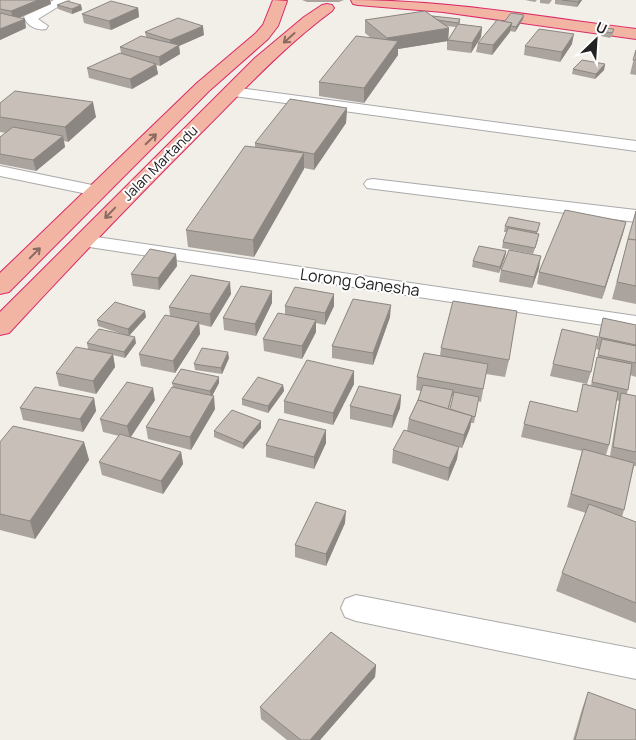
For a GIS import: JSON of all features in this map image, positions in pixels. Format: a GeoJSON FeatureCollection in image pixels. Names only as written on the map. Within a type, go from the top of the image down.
{"type":"FeatureCollection","features":[{"type":"Feature","properties":{"kind":"highway"},"geometry":{"type":"LineString","coordinates":[[438,0],[636,25]]}},
{"type":"Feature","properties":{"kind":"highway"},"geometry":{"type":"LineString","coordinates":[[288,3],[443,8],[636,34]]}},
{"type":"Feature","properties":{"kind":"highway","name":"Jalan Martandu"},"geometry":{"type":"LineString","coordinates":[[0,287],[203,88],[262,36],[288,3]]}},
{"type":"Feature","properties":{"kind":"highway","name":"Jalan Martandu"},"geometry":{"type":"LineString","coordinates":[[0,327],[231,92],[297,30],[346,4]]}},
{"type":"Feature","properties":{"kind":"street"},"geometry":{"type":"LineString","coordinates":[[41,26],[32,21],[31,17],[63,0]]}},
{"type":"Feature","properties":{"kind":"street"},"geometry":{"type":"LineString","coordinates":[[231,92],[636,146]]}},
{"type":"Feature","properties":{"kind":"street"},"geometry":{"type":"LineString","coordinates":[[0,171],[97,191]]}},
{"type":"Feature","properties":{"kind":"street"},"geometry":{"type":"LineString","coordinates":[[374,184],[636,216]]}},
{"type":"Feature","properties":{"kind":"street","name":"Lorong Ganesha"},"geometry":{"type":"LineString","coordinates":[[83,241],[636,323]]}},
{"type":"Feature","properties":{"kind":"street"},"geometry":{"type":"LineString","coordinates":[[356,608],[636,664]]}},
{"type":"Feature","properties":{"kind":"building"},"geometry":{"type":"Polygon","coordinates":[[[0,0],[38,0],[11,11],[0,9],[0,0]]]}},
{"type":"Feature","properties":{"kind":"building"},"geometry":{"type":"Polygon","coordinates":[[[562,0],[580,0],[578,2],[562,0]]]}},
{"type":"Feature","properties":{"kind":"building"},"geometry":{"type":"Polygon","coordinates":[[[67,1],[81,5],[72,9],[57,5],[67,1]]]}},
{"type":"Feature","properties":{"kind":"building"},"geometry":{"type":"Polygon","coordinates":[[[111,1],[138,8],[109,21],[82,14],[111,1]]]}},
{"type":"Feature","properties":{"kind":"building"},"geometry":{"type":"Polygon","coordinates":[[[425,11],[449,28],[387,38],[365,20],[425,11]]]}},
{"type":"Feature","properties":{"kind":"building"},"geometry":{"type":"Polygon","coordinates":[[[0,13],[25,19],[0,29],[0,13]]]}},
{"type":"Feature","properties":{"kind":"building"},"geometry":{"type":"Polygon","coordinates":[[[511,13],[524,15],[516,27],[511,26],[512,23],[504,22],[511,13]]]}},
{"type":"Feature","properties":{"kind":"building"},"geometry":{"type":"Polygon","coordinates":[[[432,16],[460,19],[458,23],[438,20],[432,16]]]}},
{"type":"Feature","properties":{"kind":"building"},"geometry":{"type":"Polygon","coordinates":[[[178,18],[203,26],[170,40],[145,32],[178,18]]]}},
{"type":"Feature","properties":{"kind":"building"},"geometry":{"type":"Polygon","coordinates":[[[497,20],[512,23],[493,45],[478,43],[497,20]]]}},
{"type":"Feature","properties":{"kind":"building"},"geometry":{"type":"Polygon","coordinates":[[[458,24],[482,27],[472,43],[448,40],[458,24]]]}},
{"type":"Feature","properties":{"kind":"building"},"geometry":{"type":"Polygon","coordinates":[[[604,28],[614,29],[612,33],[602,31],[604,28]]]}},
{"type":"Feature","properties":{"kind":"building"},"geometry":{"type":"Polygon","coordinates":[[[539,29],[574,34],[562,52],[525,46],[539,29]]]}},
{"type":"Feature","properties":{"kind":"building"},"geometry":{"type":"Polygon","coordinates":[[[141,36],[179,45],[159,57],[120,47],[141,36]]]}},
{"type":"Feature","properties":{"kind":"building"},"geometry":{"type":"Polygon","coordinates":[[[356,36],[398,41],[364,88],[319,82],[356,36]]]}},
{"type":"Feature","properties":{"kind":"building"},"geometry":{"type":"Polygon","coordinates":[[[120,53],[156,64],[130,79],[87,68],[120,53]]]}},
{"type":"Feature","properties":{"kind":"building"},"geometry":{"type":"Polygon","coordinates":[[[582,60],[605,64],[596,74],[573,69],[582,60]]]}},
{"type":"Feature","properties":{"kind":"building"},"geometry":{"type":"Polygon","coordinates":[[[15,91],[93,102],[65,127],[0,117],[0,103],[15,91]]]}},
{"type":"Feature","properties":{"kind":"building"},"geometry":{"type":"Polygon","coordinates":[[[290,99],[347,108],[314,154],[255,143],[290,99]]]}},
{"type":"Feature","properties":{"kind":"building"},"geometry":{"type":"Polygon","coordinates":[[[13,127],[63,136],[33,160],[0,154],[0,137],[13,127]]]}},
{"type":"Feature","properties":{"kind":"building"},"geometry":{"type":"Polygon","coordinates":[[[245,146],[304,153],[253,240],[186,230],[245,146]]]}},
{"type":"Feature","properties":{"kind":"building"},"geometry":{"type":"Polygon","coordinates":[[[565,210],[626,222],[605,287],[539,272],[565,210]]]}},
{"type":"Feature","properties":{"kind":"building"},"geometry":{"type":"Polygon","coordinates":[[[636,211],[636,240],[628,239],[636,211]]]}},
{"type":"Feature","properties":{"kind":"building"},"geometry":{"type":"Polygon","coordinates":[[[509,217],[540,223],[537,232],[505,226],[509,217]]]}},
{"type":"Feature","properties":{"kind":"building"},"geometry":{"type":"Polygon","coordinates":[[[508,228],[539,234],[535,248],[503,242],[508,228]]]}},
{"type":"Feature","properties":{"kind":"building"},"geometry":{"type":"Polygon","coordinates":[[[628,239],[636,240],[636,286],[617,282],[628,239]]]}},
{"type":"Feature","properties":{"kind":"building"},"geometry":{"type":"Polygon","coordinates":[[[479,246],[506,251],[500,267],[473,261],[479,246]]]}},
{"type":"Feature","properties":{"kind":"building"},"geometry":{"type":"Polygon","coordinates":[[[150,249],[176,254],[158,278],[131,274],[150,249]]]}},
{"type":"Feature","properties":{"kind":"building"},"geometry":{"type":"Polygon","coordinates":[[[509,250],[541,256],[534,277],[501,270],[509,250]]]}},
{"type":"Feature","properties":{"kind":"building"},"geometry":{"type":"Polygon","coordinates":[[[191,275],[230,282],[210,314],[169,307],[191,275]]]}},
{"type":"Feature","properties":{"kind":"building"},"geometry":{"type":"Polygon","coordinates":[[[241,286],[272,291],[255,324],[223,318],[241,286]]]}},
{"type":"Feature","properties":{"kind":"building"},"geometry":{"type":"Polygon","coordinates":[[[295,287],[334,294],[325,313],[285,306],[295,287]]]}},
{"type":"Feature","properties":{"kind":"building"},"geometry":{"type":"Polygon","coordinates":[[[353,299],[391,305],[373,353],[332,346],[353,299]]]}},
{"type":"Feature","properties":{"kind":"building"},"geometry":{"type":"Polygon","coordinates":[[[453,301],[517,311],[509,360],[441,348],[453,301]]]}},
{"type":"Feature","properties":{"kind":"building"},"geometry":{"type":"Polygon","coordinates":[[[115,302],[145,311],[128,329],[97,320],[115,302]]]}},
{"type":"Feature","properties":{"kind":"building"},"geometry":{"type":"Polygon","coordinates":[[[278,313],[316,320],[302,346],[263,339],[278,313]]]}},
{"type":"Feature","properties":{"kind":"building"},"geometry":{"type":"Polygon","coordinates":[[[165,315],[199,322],[173,361],[139,354],[165,315]]]}},
{"type":"Feature","properties":{"kind":"building"},"geometry":{"type":"Polygon","coordinates":[[[603,318],[636,325],[636,345],[599,337],[603,318]]]}},
{"type":"Feature","properties":{"kind":"building"},"geometry":{"type":"Polygon","coordinates":[[[99,329],[135,337],[124,352],[87,343],[99,329]]]}},
{"type":"Feature","properties":{"kind":"building"},"geometry":{"type":"Polygon","coordinates":[[[562,329],[598,337],[591,372],[553,364],[562,329]]]}},
{"type":"Feature","properties":{"kind":"building"},"geometry":{"type":"Polygon","coordinates":[[[602,339],[636,346],[636,363],[598,355],[602,339]]]}},
{"type":"Feature","properties":{"kind":"building"},"geometry":{"type":"Polygon","coordinates":[[[76,347],[113,354],[93,381],[56,373],[76,347]]]}},
{"type":"Feature","properties":{"kind":"building"},"geometry":{"type":"Polygon","coordinates":[[[202,348],[228,352],[221,368],[194,364],[202,348]]]}},
{"type":"Feature","properties":{"kind":"building"},"geometry":{"type":"Polygon","coordinates":[[[424,353],[488,364],[483,389],[417,377],[424,353]]]}},
{"type":"Feature","properties":{"kind":"building"},"geometry":{"type":"Polygon","coordinates":[[[597,357],[632,364],[628,390],[592,382],[597,357]]]}},
{"type":"Feature","properties":{"kind":"building"},"geometry":{"type":"Polygon","coordinates":[[[307,360],[354,371],[333,413],[284,401],[307,360]]]}},
{"type":"Feature","properties":{"kind":"building"},"geometry":{"type":"Polygon","coordinates":[[[181,369],[219,377],[210,391],[172,383],[181,369]]]}},
{"type":"Feature","properties":{"kind":"building"},"geometry":{"type":"Polygon","coordinates":[[[258,377],[283,385],[268,406],[242,399],[258,377]]]}},
{"type":"Feature","properties":{"kind":"building"},"geometry":{"type":"Polygon","coordinates":[[[127,382],[153,388],[127,426],[100,419],[127,382]]]}},
{"type":"Feature","properties":{"kind":"building"},"geometry":{"type":"Polygon","coordinates":[[[583,384],[618,392],[609,445],[524,424],[530,401],[577,412],[583,384]]]}},
{"type":"Feature","properties":{"kind":"building"},"geometry":{"type":"Polygon","coordinates":[[[423,385],[453,390],[448,409],[418,400],[423,385]]]}},
{"type":"Feature","properties":{"kind":"building"},"geometry":{"type":"Polygon","coordinates":[[[359,386],[401,395],[393,416],[350,406],[359,386]]]}},
{"type":"Feature","properties":{"kind":"building"},"geometry":{"type":"Polygon","coordinates":[[[35,387],[94,398],[80,419],[20,408],[35,387]]]}},
{"type":"Feature","properties":{"kind":"building"},"geometry":{"type":"Polygon","coordinates":[[[172,387],[214,396],[190,437],[146,427],[172,387]]]}},
{"type":"Feature","properties":{"kind":"building"},"geometry":{"type":"Polygon","coordinates":[[[454,392],[479,397],[475,417],[450,409],[454,392]]]}},
{"type":"Feature","properties":{"kind":"building"},"geometry":{"type":"Polygon","coordinates":[[[621,393],[636,396],[636,452],[613,447],[621,393]]]}},
{"type":"Feature","properties":{"kind":"building"},"geometry":{"type":"Polygon","coordinates":[[[418,400],[472,416],[464,435],[409,419],[418,400]]]}},
{"type":"Feature","properties":{"kind":"building"},"geometry":{"type":"Polygon","coordinates":[[[232,410],[261,421],[243,443],[214,431],[232,410]]]}},
{"type":"Feature","properties":{"kind":"building"},"geometry":{"type":"Polygon","coordinates":[[[279,419],[326,430],[314,457],[266,445],[279,419]]]}},
{"type":"Feature","properties":{"kind":"building"},"geometry":{"type":"Polygon","coordinates":[[[13,426],[84,442],[30,521],[0,514],[0,442],[13,426]]]}},
{"type":"Feature","properties":{"kind":"building"},"geometry":{"type":"Polygon","coordinates":[[[404,430],[459,447],[449,468],[393,450],[404,430]]]}},
{"type":"Feature","properties":{"kind":"building"},"geometry":{"type":"Polygon","coordinates":[[[120,434],[181,452],[161,481],[99,462],[120,434]]]}},
{"type":"Feature","properties":{"kind":"building"},"geometry":{"type":"Polygon","coordinates":[[[583,449],[634,463],[624,510],[571,494],[583,449]]]}},
{"type":"Feature","properties":{"kind":"building"},"geometry":{"type":"Polygon","coordinates":[[[316,502],[346,511],[326,554],[295,545],[316,502]]]}},
{"type":"Feature","properties":{"kind":"building"},"geometry":{"type":"Polygon","coordinates":[[[589,504],[636,522],[636,603],[562,573],[589,504]]]}},
{"type":"Feature","properties":{"kind":"building"},"geometry":{"type":"Polygon","coordinates":[[[331,632],[376,665],[310,740],[301,740],[260,707],[331,632]]]}},
{"type":"Feature","properties":{"kind":"building"},"geometry":{"type":"Polygon","coordinates":[[[588,692],[636,710],[636,740],[575,740],[588,692]]]}}]}
